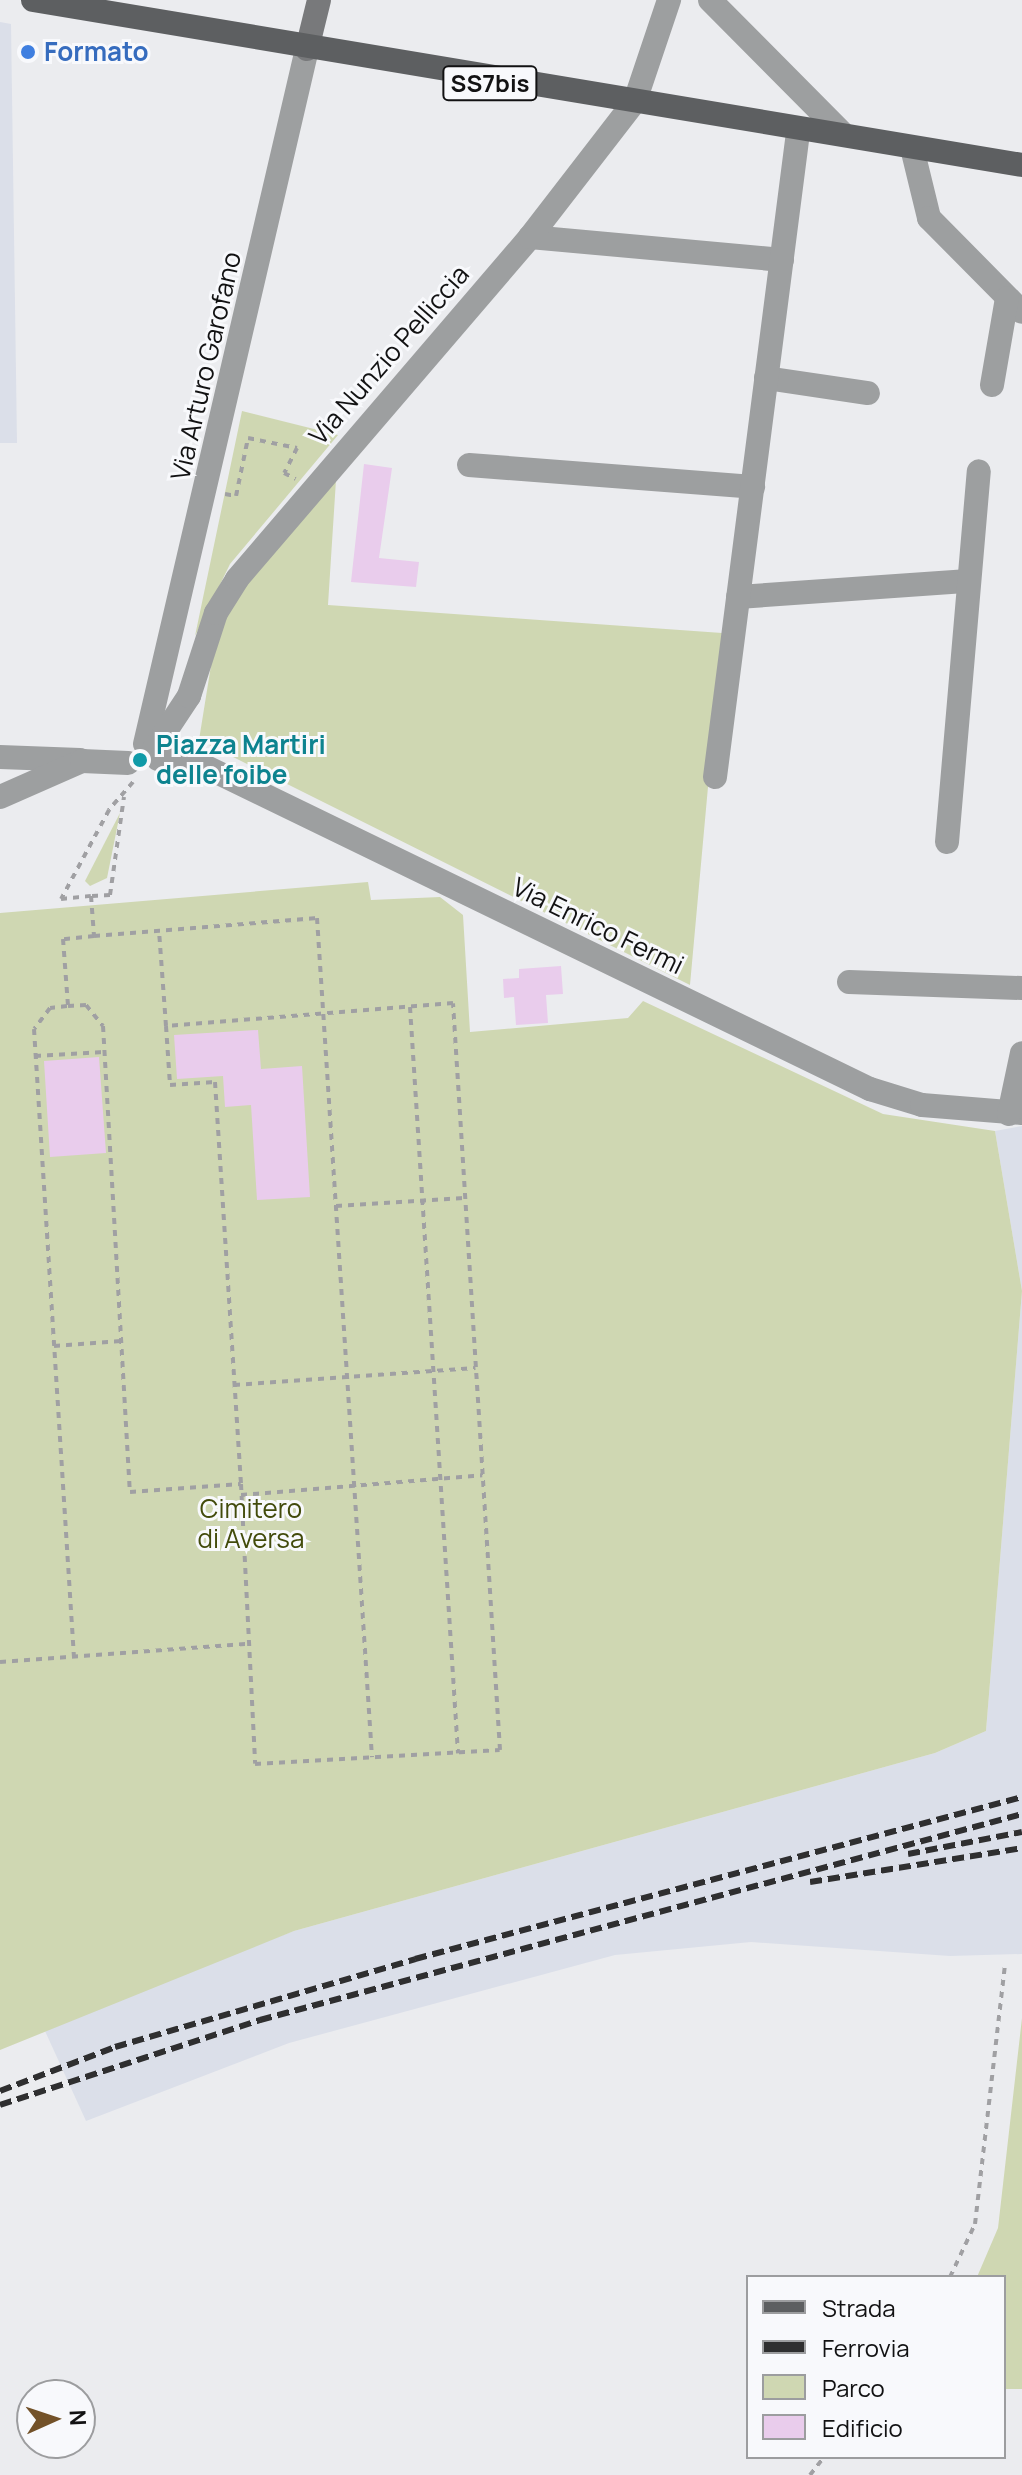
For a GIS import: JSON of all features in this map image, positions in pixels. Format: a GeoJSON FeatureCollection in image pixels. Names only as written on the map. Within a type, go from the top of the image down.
{"type":"FeatureCollection","features":[{"type":"Feature","properties":{"kind":"main road","name":"SS7bis"},"geometry":{"type":"LineString","coordinates":[[33,0],[348,54],[356,62],[635,101],[798,133],[1022,165]]}},
{"type":"Feature","properties":{"kind":"main road","name":"SS7bis"},"geometry":{"type":"LineString","coordinates":[[666,107],[842,133],[904,146]]}},
{"type":"Feature","properties":{"kind":"street","name":"Via Arturo Garofano"},"geometry":{"type":"LineString","coordinates":[[152,750],[207,489],[319,0]]}},
{"type":"Feature","properties":{"kind":"street","name":"Via Nunzio Pelliccia"},"geometry":{"type":"LineString","coordinates":[[82,761],[128,763],[132,747],[152,750],[189,696],[225,595],[305,495],[530,237],[635,101],[669,0]]}},
{"type":"Feature","properties":{"kind":"street"},"geometry":{"type":"LineString","coordinates":[[710,0],[842,133]]}},
{"type":"Feature","properties":{"kind":"street"},"geometry":{"type":"LineString","coordinates":[[715,777],[798,133]]}},
{"type":"Feature","properties":{"kind":"street"},"geometry":{"type":"LineString","coordinates":[[904,146],[929,218],[1014,305],[992,385]]}},
{"type":"Feature","properties":{"kind":"street"},"geometry":{"type":"LineString","coordinates":[[530,237],[782,260]]}},
{"type":"Feature","properties":{"kind":"street"},"geometry":{"type":"LineString","coordinates":[[766,378],[868,393]]}},
{"type":"Feature","properties":{"kind":"street"},"geometry":{"type":"LineString","coordinates":[[469,465],[753,487]]}},
{"type":"Feature","properties":{"kind":"street"},"geometry":{"type":"LineString","coordinates":[[947,842],[979,471]]}},
{"type":"Feature","properties":{"kind":"street"},"geometry":{"type":"LineString","coordinates":[[738,597],[968,581]]}},
{"type":"Feature","properties":{"kind":"street","name":"Via Enrico Fermi"},"geometry":{"type":"LineString","coordinates":[[152,750],[200,764],[870,1089],[922,1105],[1016,1114]]}},
{"type":"Feature","properties":{"kind":"street"},"geometry":{"type":"LineString","coordinates":[[0,757],[82,761]]}},
{"type":"Feature","properties":{"kind":"street"},"geometry":{"type":"LineString","coordinates":[[0,797],[82,761]]}},
{"type":"Feature","properties":{"kind":"street"},"geometry":{"type":"LineString","coordinates":[[849,982],[1022,988]]}},
{"type":"Feature","properties":{"kind":"street"},"geometry":{"type":"LineString","coordinates":[[1016,1114],[1022,1053]]}},
{"type":"Feature","properties":{"kind":"path"},"geometry":{"type":"LineString","coordinates":[[207,489],[236,496],[248,438],[297,448],[284,473],[303,482],[298,488],[305,495]]}},
{"type":"Feature","properties":{"kind":"path"},"geometry":{"type":"LineString","coordinates":[[124,797],[110,895],[91,896],[61,899],[109,810],[124,797]]}},
{"type":"Feature","properties":{"kind":"path"},"geometry":{"type":"LineString","coordinates":[[91,896],[94,936]]}},
{"type":"Feature","properties":{"kind":"path"},"geometry":{"type":"LineString","coordinates":[[68,1006],[63,939],[317,918],[372,1757]]}},
{"type":"Feature","properties":{"kind":"path"},"geometry":{"type":"LineString","coordinates":[[159,931],[170,1085],[215,1082],[241,1484],[255,1764],[500,1750],[453,1003],[166,1026]]}},
{"type":"Feature","properties":{"kind":"path"},"geometry":{"type":"LineString","coordinates":[[74,1657],[35,1056],[40,1016],[68,1006],[98,1013],[105,1052],[130,1492],[241,1484]]}},
{"type":"Feature","properties":{"kind":"path"},"geometry":{"type":"LineString","coordinates":[[410,1007],[458,1753]]}},
{"type":"Feature","properties":{"kind":"path"},"geometry":{"type":"LineString","coordinates":[[35,1056],[105,1052]]}},
{"type":"Feature","properties":{"kind":"path"},"geometry":{"type":"LineString","coordinates":[[336,1206],[464,1198]]}},
{"type":"Feature","properties":{"kind":"path"},"geometry":{"type":"LineString","coordinates":[[54,1346],[121,1341]]}},
{"type":"Feature","properties":{"kind":"path"},"geometry":{"type":"LineString","coordinates":[[234,1385],[475,1368]]}},
{"type":"Feature","properties":{"kind":"path"},"geometry":{"type":"LineString","coordinates":[[241,1495],[482,1475]]}},
{"type":"Feature","properties":{"kind":"path"},"geometry":{"type":"LineString","coordinates":[[0,1662],[248,1644]]}},
{"type":"Feature","properties":{"kind":"path"},"geometry":{"type":"LineString","coordinates":[[951,2275],[975,2224],[1005,1965]]}},
{"type":"Feature","properties":{"kind":"path"},"geometry":{"type":"LineString","coordinates":[[810,2475],[822,2459]]}},
{"type":"Feature","properties":{"kind":"shaded area"},"geometry":{"type":"Polygon","coordinates":[[[0,22],[11,24],[17,443],[0,443],[0,22]]]}},
{"type":"Feature","properties":{"kind":"shaded area"},"geometry":{"type":"Polygon","coordinates":[[[1022,1126],[1022,1291],[995,1131],[1022,1126]]]}},
{"type":"Feature","properties":{"kind":"shaded area"},"geometry":{"type":"Polygon","coordinates":[[[1022,1291],[1022,1954],[950,1956],[751,1942],[615,1955],[289,2043],[86,2121],[45,2031],[153,1983],[294,1931],[935,1753],[986,1731],[1022,1291]]]}},
{"type":"Feature","properties":{"kind":"green space"},"geometry":{"type":"Polygon","coordinates":[[[242,411],[338,435],[230,564],[195,636],[242,411]]]}},
{"type":"Feature","properties":{"kind":"green space"},"geometry":{"type":"Polygon","coordinates":[[[336,480],[328,605],[722,633],[690,985],[199,740],[213,653],[235,596],[336,480]]]}},
{"type":"Feature","properties":{"kind":"green space"},"geometry":{"type":"Polygon","coordinates":[[[120,813],[107,878],[90,886],[85,881],[120,813]]]}},
{"type":"Feature","properties":{"kind":"green space","name":"Cimitero di Aversa"},"geometry":{"type":"Polygon","coordinates":[[[368,882],[371,900],[440,897],[463,915],[470,1032],[628,1018],[643,1001],[883,1114],[995,1131],[1022,1291],[986,1731],[935,1753],[294,1931],[0,2050],[0,913],[368,882]]]}},
{"type":"Feature","properties":{"kind":"green space"},"geometry":{"type":"Polygon","coordinates":[[[1022,2018],[1022,2389],[1006,2389],[1006,2275],[978,2275],[998,2228],[1022,2018]]]}},
{"type":"Feature","properties":{"kind":"building"},"geometry":{"type":"Polygon","coordinates":[[[364,464],[392,468],[379,558],[419,562],[416,587],[351,582],[364,464]]]}},
{"type":"Feature","properties":{"kind":"building"},"geometry":{"type":"Polygon","coordinates":[[[561,966],[563,994],[546,995],[548,1023],[516,1025],[514,997],[504,998],[503,979],[519,978],[519,969],[561,966]]]}},
{"type":"Feature","properties":{"kind":"building"},"geometry":{"type":"Polygon","coordinates":[[[258,1030],[261,1069],[302,1066],[310,1197],[257,1200],[251,1105],[225,1107],[223,1076],[177,1079],[174,1035],[258,1030]]]}},
{"type":"Feature","properties":{"kind":"building"},"geometry":{"type":"Polygon","coordinates":[[[99,1057],[106,1153],[50,1157],[44,1061],[99,1057]]]}},
{"type":"Feature","properties":{"kind":"railway"},"geometry":{"type":"LineString","coordinates":[[0,2091],[115,2047],[415,1959],[1022,1797]]}},
{"type":"Feature","properties":{"kind":"railway"},"geometry":{"type":"LineString","coordinates":[[0,2105],[260,2020],[1022,1814]]}},
{"type":"Feature","properties":{"kind":"railway"},"geometry":{"type":"LineString","coordinates":[[908,1854],[1022,1832]]}},
{"type":"Feature","properties":{"kind":"railway"},"geometry":{"type":"LineString","coordinates":[[810,1882],[1022,1848]]}},
{"type":"Feature","properties":{"kind":"place","name":"Formato"},"geometry":{"type":"Point","coordinates":[28,52]}},
{"type":"Feature","properties":{"kind":"place","name":"Piazza Martiri delle foibe"},"geometry":{"type":"Point","coordinates":[140,760]}}]}
